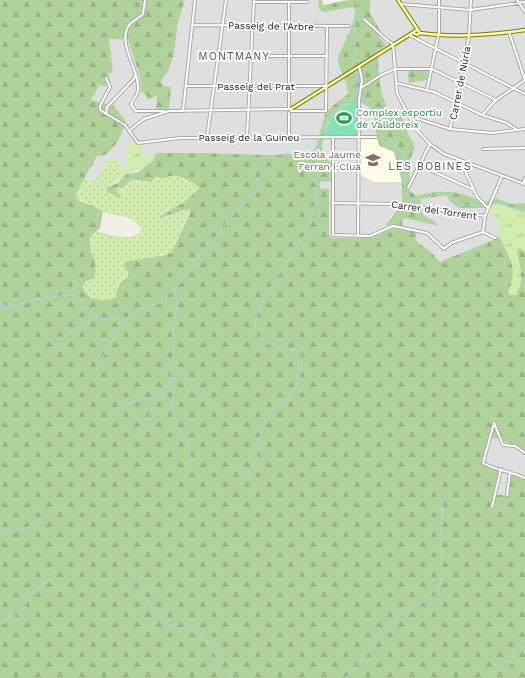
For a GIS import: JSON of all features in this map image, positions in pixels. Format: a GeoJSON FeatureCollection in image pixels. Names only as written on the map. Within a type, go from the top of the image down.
{"type":"FeatureCollection","features":[{"type":"Feature","properties":{"kind":"street"},"geometry":{"type":"LineString","coordinates":[[145,0],[143,14],[130,24],[126,35],[129,56],[136,74],[138,91],[131,102],[133,109],[170,111],[286,111],[409,34],[418,33],[469,36],[525,30]]}},
{"type":"Feature","properties":{"kind":"street"},"geometry":{"type":"LineString","coordinates":[[183,111],[195,0]]}},
{"type":"Feature","properties":{"kind":"street"},"geometry":{"type":"LineString","coordinates":[[207,137],[226,0]]}},
{"type":"Feature","properties":{"kind":"street"},"geometry":{"type":"LineString","coordinates":[[398,0],[418,33],[416,39]]}},
{"type":"Feature","properties":{"kind":"street"},"geometry":{"type":"LineString","coordinates":[[427,90],[438,35],[439,0]]}},
{"type":"Feature","properties":{"kind":"street","name":"Carrer de Núria"},"geometry":{"type":"LineString","coordinates":[[450,129],[469,36],[470,0]]}},
{"type":"Feature","properties":{"kind":"street"},"geometry":{"type":"LineString","coordinates":[[516,0],[525,12]]}},
{"type":"Feature","properties":{"kind":"street"},"geometry":{"type":"LineString","coordinates":[[247,137],[254,1],[307,2]]}},
{"type":"Feature","properties":{"kind":"street"},"geometry":{"type":"LineString","coordinates":[[289,2],[289,137]]}},
{"type":"Feature","properties":{"kind":"street"},"geometry":{"type":"LineString","coordinates":[[401,4],[438,6],[470,10],[525,2]]}},
{"type":"Feature","properties":{"kind":"street"},"geometry":{"type":"LineString","coordinates":[[364,19],[393,44]]}},
{"type":"Feature","properties":{"kind":"street","name":"Passeig de l'Arbre"},"geometry":{"type":"LineString","coordinates":[[193,24],[253,26],[349,26]]}},
{"type":"Feature","properties":{"kind":"street"},"geometry":{"type":"LineString","coordinates":[[290,109],[326,111],[327,26]]}},
{"type":"Feature","properties":{"kind":"street"},"geometry":{"type":"LineString","coordinates":[[482,115],[496,100],[525,80],[509,32]]}},
{"type":"Feature","properties":{"kind":"street"},"geometry":{"type":"LineString","coordinates":[[409,34],[435,49],[525,94]]}},
{"type":"Feature","properties":{"kind":"street"},"geometry":{"type":"LineString","coordinates":[[393,44],[397,93],[415,128],[430,144],[444,154],[524,184],[525,178]]}},
{"type":"Feature","properties":{"kind":"street"},"geometry":{"type":"LineString","coordinates":[[218,56],[327,56]]}},
{"type":"Feature","properties":{"kind":"street"},"geometry":{"type":"LineString","coordinates":[[357,67],[361,73],[358,136],[358,236]]}},
{"type":"Feature","properties":{"kind":"street"},"geometry":{"type":"LineString","coordinates":[[361,88],[381,75],[395,69],[432,69],[496,100]]}},
{"type":"Feature","properties":{"kind":"street"},"geometry":{"type":"LineString","coordinates":[[107,114],[106,110],[108,105],[133,80],[136,74]]}},
{"type":"Feature","properties":{"kind":"street"},"geometry":{"type":"LineString","coordinates":[[106,78],[110,87],[100,109],[125,125],[130,130],[144,119],[170,111]]}},
{"type":"Feature","properties":{"kind":"street"},"geometry":{"type":"LineString","coordinates":[[396,82],[427,90],[482,115],[507,123],[517,130]]}},
{"type":"Feature","properties":{"kind":"street","name":"Passeig del Prat"},"geometry":{"type":"LineString","coordinates":[[186,86],[327,86]]}},
{"type":"Feature","properties":{"kind":"street"},"geometry":{"type":"LineString","coordinates":[[286,111],[289,114]]}},
{"type":"Feature","properties":{"kind":"street"},"geometry":{"type":"LineString","coordinates":[[408,115],[450,129],[492,134],[525,129]]}},
{"type":"Feature","properties":{"kind":"street","name":"Passeig de la Guineu"},"geometry":{"type":"LineString","coordinates":[[130,130],[135,141],[138,143],[180,138],[207,137],[376,137]]}},
{"type":"Feature","properties":{"kind":"street"},"geometry":{"type":"LineString","coordinates":[[333,137],[332,234],[370,236],[393,226],[427,233],[444,249],[451,242],[483,232],[495,238]]}},
{"type":"Feature","properties":{"kind":"street"},"geometry":{"type":"LineString","coordinates":[[408,188],[430,144]]}},
{"type":"Feature","properties":{"kind":"street"},"geometry":{"type":"LineString","coordinates":[[483,149],[525,148]]}},
{"type":"Feature","properties":{"kind":"street"},"geometry":{"type":"LineString","coordinates":[[460,160],[474,190],[483,204],[488,208]]}},
{"type":"Feature","properties":{"kind":"street"},"geometry":{"type":"LineString","coordinates":[[419,165],[474,190]]}},
{"type":"Feature","properties":{"kind":"street"},"geometry":{"type":"LineString","coordinates":[[332,168],[358,168]]}},
{"type":"Feature","properties":{"kind":"street"},"geometry":{"type":"LineString","coordinates":[[483,232],[485,216],[502,176]]}},
{"type":"Feature","properties":{"kind":"street","name":"Carrer del Torrent"},"geometry":{"type":"LineString","coordinates":[[332,203],[398,204],[485,216]]}},
{"type":"Feature","properties":{"kind":"street"},"geometry":{"type":"LineString","coordinates":[[525,453],[514,446],[503,445],[494,424],[483,463],[492,468],[501,469],[525,478]]}},
{"type":"Feature","properties":{"kind":"street"},"geometry":{"type":"LineString","coordinates":[[492,507],[501,469]]}},
{"type":"Feature","properties":{"kind":"street"},"geometry":{"type":"LineString","coordinates":[[507,495],[510,472]]}},
{"type":"Feature","properties":{"kind":"shaded area"},"geometry":{"type":"Polygon","coordinates":[[[185,0],[318,0],[319,8],[355,7],[354,19],[338,59],[342,76],[348,89],[348,94],[320,137],[314,150],[308,153],[272,155],[156,153],[143,158],[137,145],[129,143],[128,168],[118,169],[118,159],[97,179],[84,181],[97,156],[106,155],[115,146],[120,138],[125,120],[114,106],[91,101],[98,87],[108,74],[113,72],[109,39],[128,40],[140,77],[140,88],[145,95],[157,94],[171,87],[163,86],[161,81],[168,72],[174,54],[178,23],[185,0]]]}},
{"type":"Feature","properties":{"kind":"shaded area"},"geometry":{"type":"Polygon","coordinates":[[[370,0],[525,0],[525,203],[511,204],[499,198],[481,203],[473,198],[446,191],[416,196],[409,191],[409,163],[415,146],[409,136],[401,114],[390,112],[385,103],[378,77],[378,51],[387,45],[379,37],[382,33],[370,13],[370,0]]]}},
{"type":"Feature","properties":{"kind":"shaded area"},"geometry":{"type":"Polygon","coordinates":[[[353,102],[364,103],[373,116],[380,146],[394,152],[402,182],[403,195],[421,205],[421,199],[446,195],[450,200],[466,206],[490,208],[498,224],[500,237],[440,262],[431,252],[415,240],[417,233],[392,228],[371,238],[331,238],[329,234],[329,189],[320,188],[320,181],[331,181],[325,158],[322,154],[323,139],[328,122],[353,102]],[[398,210],[389,218],[390,224],[394,224],[403,218],[437,226],[421,213],[398,210]]]}},
{"type":"Feature","properties":{"kind":"shaded area"},"geometry":{"type":"Polygon","coordinates":[[[362,103],[370,109],[374,119],[362,119],[362,103]]]}},
{"type":"Feature","properties":{"kind":"shaded area","name":"Escola Jaume Ferran i Clua"},"geometry":{"type":"Polygon","coordinates":[[[363,138],[377,138],[380,146],[394,152],[402,182],[375,182],[360,175],[360,141],[363,138]]]}},
{"type":"Feature","properties":{"kind":"shaded area"},"geometry":{"type":"Polygon","coordinates":[[[323,141],[331,142],[331,159],[323,154],[323,141]]]}},
{"type":"Feature","properties":{"kind":"shaded area"},"geometry":{"type":"Polygon","coordinates":[[[490,438],[501,439],[503,442],[513,444],[525,452],[525,480],[511,475],[509,496],[494,494],[491,469],[482,463],[490,438]]]}},
{"type":"Feature","properties":{"kind":"green space"},"geometry":{"type":"Polygon","coordinates":[[[0,0],[185,0],[178,23],[174,54],[168,72],[161,81],[163,86],[171,87],[169,110],[156,110],[157,95],[149,100],[143,92],[141,92],[140,77],[128,40],[109,39],[113,72],[108,74],[111,82],[105,87],[100,85],[91,100],[114,106],[125,120],[119,139],[106,155],[97,156],[76,194],[78,200],[102,210],[103,212],[100,228],[90,238],[96,271],[94,278],[83,286],[90,297],[101,299],[115,292],[121,282],[128,276],[128,272],[123,265],[125,261],[166,255],[172,251],[190,213],[186,209],[159,218],[189,198],[199,187],[176,176],[165,179],[156,177],[152,182],[132,180],[123,188],[116,188],[117,192],[123,198],[107,192],[106,188],[118,183],[125,175],[138,172],[152,162],[156,153],[272,155],[308,153],[314,150],[326,111],[348,94],[338,59],[351,28],[355,12],[354,7],[323,12],[319,8],[318,0],[322,0],[323,5],[349,0],[370,0],[370,13],[382,33],[379,37],[387,45],[378,51],[379,75],[383,98],[390,112],[401,114],[409,136],[415,146],[409,163],[410,191],[416,196],[440,192],[458,193],[474,198],[481,203],[497,198],[511,204],[525,203],[525,213],[500,204],[494,204],[490,208],[460,208],[453,204],[446,195],[421,199],[421,205],[402,203],[402,182],[394,152],[380,146],[374,118],[367,106],[362,103],[353,102],[338,111],[328,123],[324,137],[322,154],[330,162],[331,181],[320,182],[320,188],[329,189],[329,234],[331,238],[371,238],[392,228],[417,232],[415,240],[431,252],[440,262],[500,237],[513,268],[509,295],[516,295],[521,279],[517,250],[520,248],[525,252],[525,452],[513,444],[503,442],[500,439],[490,438],[482,463],[491,469],[500,471],[494,494],[509,496],[511,475],[525,480],[525,678],[0,678],[0,0]]]}},
{"type":"Feature","properties":{"kind":"green space"},"geometry":{"type":"Polygon","coordinates":[[[410,71],[428,71],[427,80],[409,83],[408,73],[410,71]]]}},
{"type":"Feature","properties":{"kind":"green space","name":"Complex esportiu de Valldoreix"},"geometry":{"type":"Polygon","coordinates":[[[353,102],[357,102],[357,135],[324,135],[328,124],[334,115],[342,108],[353,102]]]}},
{"type":"Feature","properties":{"kind":"green space"},"geometry":{"type":"Polygon","coordinates":[[[132,141],[137,145],[142,145],[143,158],[156,153],[154,158],[146,166],[129,174],[114,185],[107,187],[119,174],[119,169],[128,168],[129,143],[132,141]]]}},
{"type":"Feature","properties":{"kind":"green space"},"geometry":{"type":"Polygon","coordinates":[[[118,159],[119,174],[105,190],[117,197],[123,198],[117,192],[116,188],[123,188],[130,181],[152,182],[158,177],[181,177],[192,182],[199,189],[184,202],[159,218],[186,209],[190,210],[171,253],[125,261],[124,267],[129,274],[120,281],[117,286],[116,297],[100,300],[89,296],[85,292],[84,288],[85,282],[94,278],[96,271],[95,259],[90,252],[91,236],[96,231],[114,236],[128,237],[139,234],[142,229],[132,219],[103,212],[102,210],[76,198],[77,192],[84,181],[97,179],[107,161],[118,159]]]}},
{"type":"Feature","properties":{"kind":"green space"},"geometry":{"type":"Polygon","coordinates":[[[494,204],[500,204],[525,213],[525,252],[520,248],[517,250],[521,279],[516,295],[509,295],[512,266],[498,232],[498,223],[490,208],[494,204]]]}},
{"type":"Feature","properties":{"kind":"green space"},"geometry":{"type":"Polygon","coordinates":[[[400,206],[421,209],[426,217],[434,221],[438,226],[404,218],[402,226],[394,224],[385,226],[400,206]]]}},
{"type":"Feature","properties":{"kind":"waterway"},"geometry":{"type":"LineString","coordinates":[[356,67],[355,24],[358,8],[357,0]]}},
{"type":"Feature","properties":{"kind":"waterway"},"geometry":{"type":"LineString","coordinates":[[55,342],[93,318],[123,320],[141,309],[156,305],[166,297],[179,285],[197,258],[220,232],[229,219],[255,195],[260,177],[272,164],[287,153],[297,158],[309,154],[316,149],[330,115],[356,96],[356,70]]}},
{"type":"Feature","properties":{"kind":"waterway"},"geometry":{"type":"LineString","coordinates":[[361,97],[371,107],[390,142],[405,154],[404,185],[410,200],[443,192],[460,205],[479,206],[493,202],[525,211]]}},
{"type":"Feature","properties":{"kind":"waterway"},"geometry":{"type":"LineString","coordinates":[[241,485],[256,460],[261,431],[274,408],[295,391],[302,369],[301,352],[267,343],[258,336],[255,326],[258,313],[265,297],[309,226],[316,197],[318,147]]}},
{"type":"Feature","properties":{"kind":"waterway"},"geometry":{"type":"LineString","coordinates":[[73,280],[74,294],[86,307],[93,318]]}},
{"type":"Feature","properties":{"kind":"waterway"},"geometry":{"type":"LineString","coordinates":[[141,436],[140,429],[143,422],[155,407],[159,396],[170,381],[173,356],[173,327],[178,302],[175,291]]}},
{"type":"Feature","properties":{"kind":"waterway"},"geometry":{"type":"LineString","coordinates":[[0,307],[18,305],[35,299],[68,295],[76,296]]}},
{"type":"Feature","properties":{"kind":"waterway"},"geometry":{"type":"LineString","coordinates":[[0,304],[5,305]]}},
{"type":"Feature","properties":{"kind":"waterway"},"geometry":{"type":"LineString","coordinates":[[96,371],[123,320]]}},
{"type":"Feature","properties":{"kind":"waterway"},"geometry":{"type":"LineString","coordinates":[[173,364],[191,385],[214,403]]}},
{"type":"Feature","properties":{"kind":"waterway"},"geometry":{"type":"LineString","coordinates":[[170,381],[173,392],[171,408],[189,447],[191,464]]}},
{"type":"Feature","properties":{"kind":"waterway"},"geometry":{"type":"LineString","coordinates":[[115,409],[135,401],[158,396]]}},
{"type":"Feature","properties":{"kind":"waterway"},"geometry":{"type":"LineString","coordinates":[[345,678],[360,663],[392,622],[408,609],[436,595],[442,578],[441,531],[443,503]]}},
{"type":"Feature","properties":{"kind":"waterway"},"geometry":{"type":"LineString","coordinates":[[0,533],[14,531],[42,523]]}},
{"type":"Feature","properties":{"kind":"waterway"},"geometry":{"type":"LineString","coordinates":[[0,625],[23,610],[29,596],[44,584],[54,572]]}},
{"type":"Feature","properties":{"kind":"waterway"},"geometry":{"type":"LineString","coordinates":[[137,582],[156,614],[161,619],[173,626],[195,630],[201,635],[213,650],[219,664],[231,678]]}},
{"type":"Feature","properties":{"kind":"waterway"},"geometry":{"type":"LineString","coordinates":[[489,678],[494,672],[508,670],[513,655],[525,646]]}},
{"type":"Feature","properties":{"kind":"place","name":"Complex esportiu de Valldoreix"},"geometry":{"type":"Point","coordinates":[344,118]}},
{"type":"Feature","properties":{"kind":"place","name":"Escola Jaume Ferran i Clua"},"geometry":{"type":"Point","coordinates":[373,160]}},
{"type":"Feature","properties":{"kind":"district","name":"MONTMANY"},"geometry":{"type":"Point","coordinates":[234,56]}},
{"type":"Feature","properties":{"kind":"district","name":"LES BOBINES"},"geometry":{"type":"Point","coordinates":[430,166]}}]}
